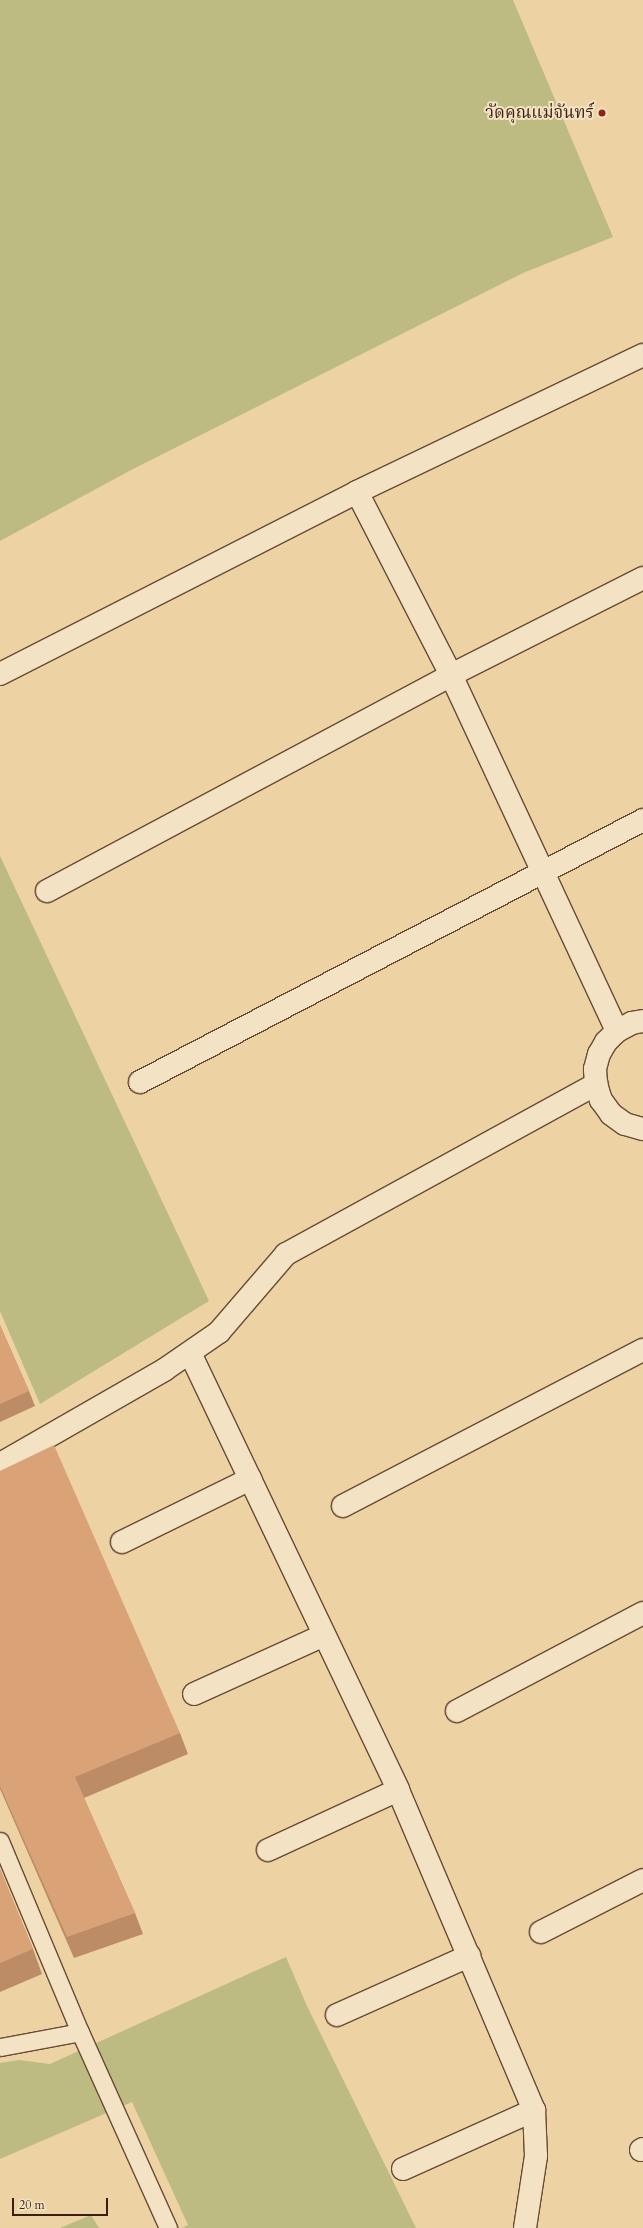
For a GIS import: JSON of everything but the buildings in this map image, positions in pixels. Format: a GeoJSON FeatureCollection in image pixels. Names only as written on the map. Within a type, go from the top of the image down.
{"type":"FeatureCollection","features":[{"type":"Feature","properties":{"kind":"street"},"geometry":{"type":"LineString","coordinates":[[0,674],[357,492],[643,355]]}},
{"type":"Feature","properties":{"kind":"street"},"geometry":{"type":"LineString","coordinates":[[357,492],[451,675],[542,873],[617,1031]]}},
{"type":"Feature","properties":{"kind":"street"},"geometry":{"type":"LineString","coordinates":[[47,891],[451,675],[643,578]]}},
{"type":"Feature","properties":{"kind":"street"},"geometry":{"type":"LineString","coordinates":[[140,1082],[643,820]]}},
{"type":"Feature","properties":{"kind":"street"},"geometry":{"type":"LineString","coordinates":[[643,1021],[632,1023],[617,1031],[606,1042],[599,1054],[596,1084],[601,1100],[611,1114],[625,1124],[643,1129]]}},
{"type":"Feature","properties":{"kind":"street"},"geometry":{"type":"LineString","coordinates":[[0,1464],[190,1353],[219,1332],[286,1254],[596,1084]]}},
{"type":"Feature","properties":{"kind":"street"},"geometry":{"type":"LineString","coordinates":[[343,1506],[643,1350]]}},
{"type":"Feature","properties":{"kind":"street"},"geometry":{"type":"LineString","coordinates":[[190,1353],[398,1790],[534,2110],[536,2156],[525,2228]]}},
{"type":"Feature","properties":{"kind":"street"},"geometry":{"type":"LineString","coordinates":[[122,1542],[250,1479]]}},
{"type":"Feature","properties":{"kind":"street"},"geometry":{"type":"LineString","coordinates":[[457,1711],[643,1613]]}},
{"type":"Feature","properties":{"kind":"street"},"geometry":{"type":"LineString","coordinates":[[194,1694],[324,1635]]}},
{"type":"Feature","properties":{"kind":"street"},"geometry":{"type":"LineString","coordinates":[[268,1850],[398,1790]]}},
{"type":"Feature","properties":{"kind":"street"},"geometry":{"type":"LineString","coordinates":[[541,1932],[643,1880]]}},
{"type":"Feature","properties":{"kind":"street"},"geometry":{"type":"LineString","coordinates":[[337,2015],[469,1956]]}},
{"type":"Feature","properties":{"kind":"street"},"geometry":{"type":"LineString","coordinates":[[403,2169],[534,2110]]}},
{"type":"Feature","properties":{"kind":"lane"},"geometry":{"type":"LineString","coordinates":[[0,1841],[80,2032],[168,2228]]}},
{"type":"Feature","properties":{"kind":"lane"},"geometry":{"type":"LineString","coordinates":[[0,2047],[80,2032]]}},
{"type":"Feature","properties":{"kind":"shaded area"},"geometry":{"type":"Polygon","coordinates":[[[0,0],[513,0],[613,237],[523,273],[133,469],[0,541],[0,0]]]}},
{"type":"Feature","properties":{"kind":"shaded area"},"geometry":{"type":"Polygon","coordinates":[[[0,856],[209,1301],[40,1404],[0,1311],[0,856]]]}},
{"type":"Feature","properties":{"kind":"shaded area"},"geometry":{"type":"Polygon","coordinates":[[[286,1957],[307,2006],[416,2228],[182,2228],[188,2225],[132,2102],[0,2159],[0,2063],[19,2060],[50,2064],[286,1957]]]}},
{"type":"Feature","properties":{"kind":"shaded area"},"geometry":{"type":"Polygon","coordinates":[[[91,2215],[99,2228],[60,2228],[91,2215]]]}},
{"type":"Feature","properties":{"kind":"place","name":"วัดคุณแม่จันทร์"},"geometry":{"type":"Point","coordinates":[602,113]}}]}
